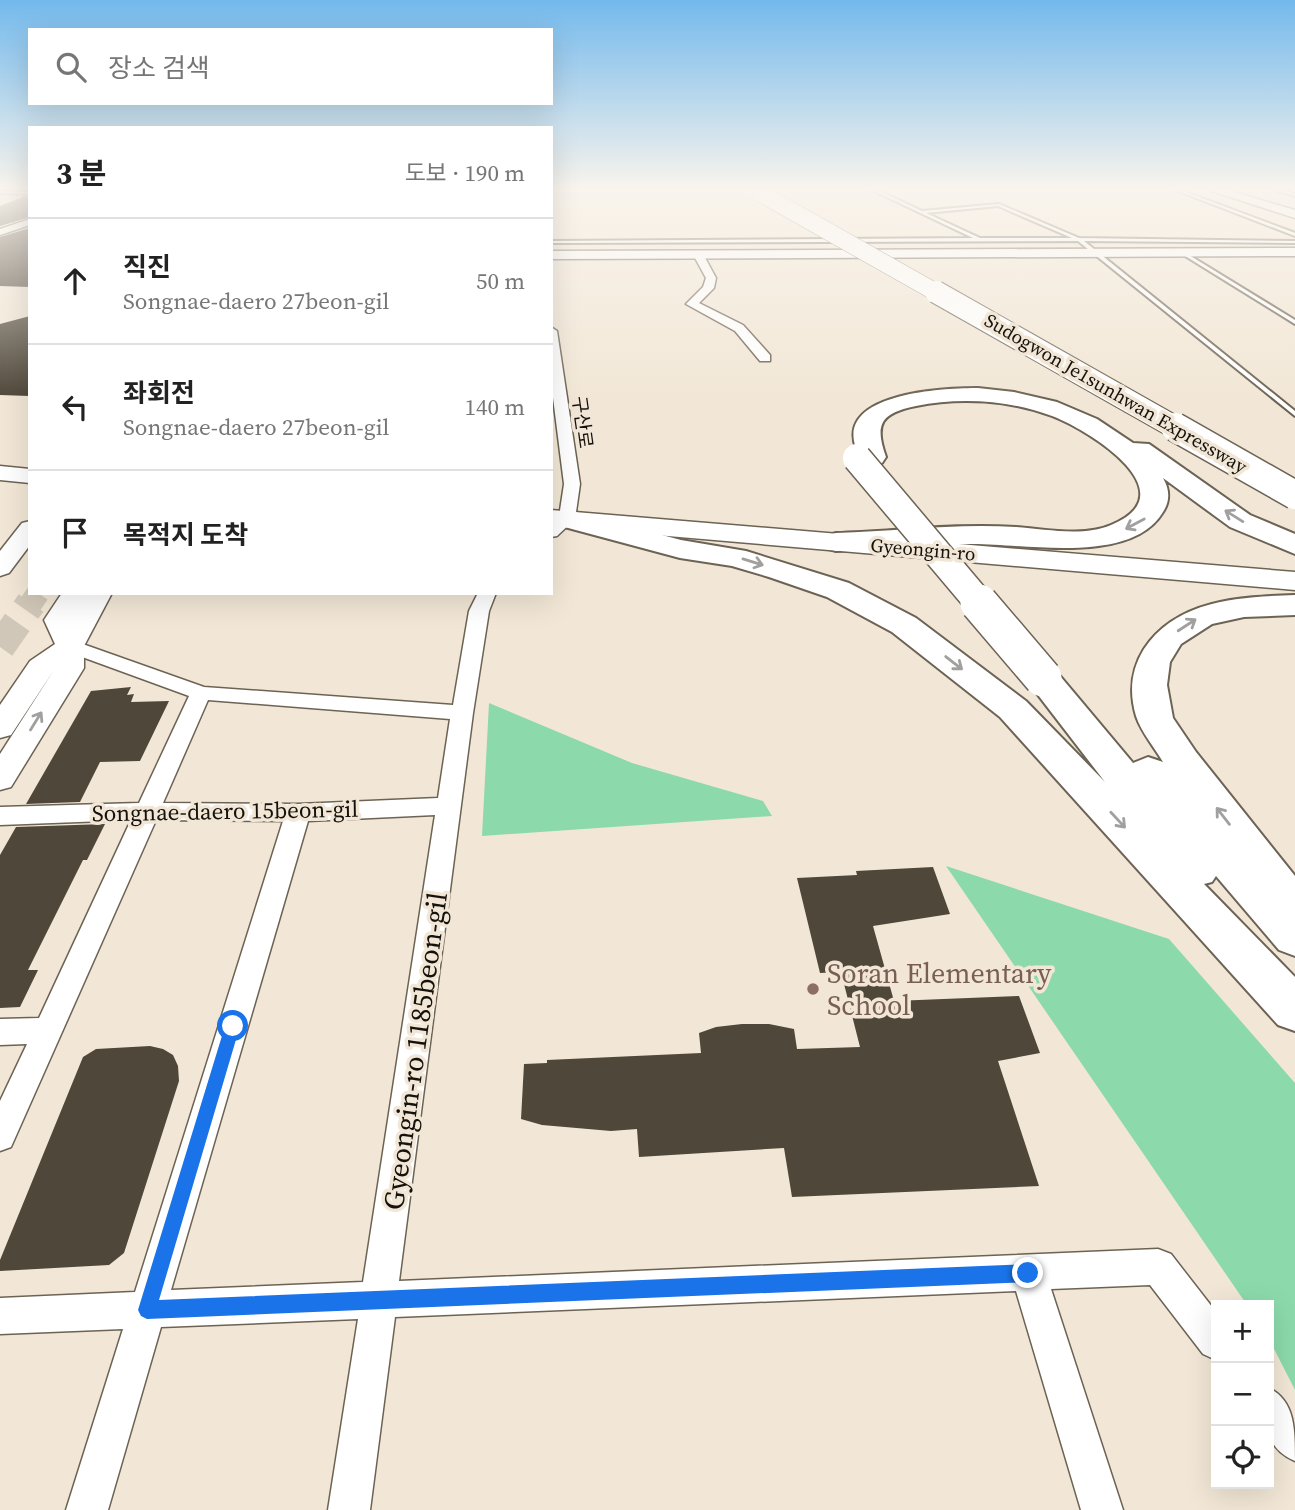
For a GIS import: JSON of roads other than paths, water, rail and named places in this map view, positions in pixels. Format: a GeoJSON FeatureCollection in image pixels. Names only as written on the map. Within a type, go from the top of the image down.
{"type":"FeatureCollection","features":[{"type":"Feature","properties":{"kind":"highway","name":"Sudogwon Je1sunhwan Expressway"},"geometry":{"type":"LineString","coordinates":[[878,259],[1295,495]]}},
{"type":"Feature","properties":{"kind":"highway","name":"Sudogwon Je1sunhwan Expressway"},"geometry":{"type":"LineString","coordinates":[[913,259],[1054,335]]}},
{"type":"Feature","properties":{"kind":"highway"},"geometry":{"type":"LineString","coordinates":[[1295,545],[1240,521],[1107,424],[1078,410],[1019,394],[986,389],[946,388],[912,392],[883,399],[862,411],[851,425],[848,441],[865,457],[1052,675],[1295,937]]}},
{"type":"Feature","properties":{"kind":"highway"},"geometry":{"type":"LineString","coordinates":[[836,542],[1004,535],[1090,538],[1119,532],[1137,524],[1150,515],[1157,502],[1157,489],[1151,475],[1091,426],[1046,407],[988,395],[951,394],[895,404],[876,414],[865,428],[865,457]]}},
{"type":"Feature","properties":{"kind":"highway"},"geometry":{"type":"LineString","coordinates":[[556,523],[680,549],[735,557],[780,570],[838,590],[904,625],[1013,709],[1295,1010]]}},
{"type":"Feature","properties":{"kind":"highway"},"geometry":{"type":"LineString","coordinates":[[1295,605],[1244,607],[1201,617],[1168,638],[1153,662],[1149,685],[1155,718],[1182,761],[1295,908]]}},
{"type":"Feature","properties":{"kind":"highway"},"geometry":{"type":"LineString","coordinates":[[1052,675],[1295,993]]}},
{"type":"Feature","properties":{"kind":"main road"},"geometry":{"type":"LineString","coordinates":[[0,473],[28,476]]}},
{"type":"Feature","properties":{"kind":"main road","name":"Gyeongin-ro"},"geometry":{"type":"LineString","coordinates":[[556,523],[836,542],[1295,581]]}},
{"type":"Feature","properties":{"kind":"street"},"geometry":{"type":"LineString","coordinates":[[701,259],[711,278],[708,288],[692,304],[739,328],[765,358]]}},
{"type":"Feature","properties":{"kind":"street","name":"구산로"},"geometry":{"type":"LineString","coordinates":[[553,346],[572,484],[556,523]]}},
{"type":"Feature","properties":{"kind":"street"},"geometry":{"type":"LineString","coordinates":[[0,568],[28,531]]}},
{"type":"Feature","properties":{"kind":"street"},"geometry":{"type":"LineString","coordinates":[[0,586],[28,553]]}},
{"type":"Feature","properties":{"kind":"street"},"geometry":{"type":"LineString","coordinates":[[0,779],[70,668],[70,646],[57,620],[74,595]]}},
{"type":"Feature","properties":{"kind":"street"},"geometry":{"type":"LineString","coordinates":[[0,727],[40,667],[70,646],[98,595]]}},
{"type":"Feature","properties":{"kind":"street","name":"Gyeongin-ro 1185beon-gil"},"geometry":{"type":"LineString","coordinates":[[349,1510],[462,713],[478,611],[485,595]]}},
{"type":"Feature","properties":{"kind":"street"},"geometry":{"type":"LineString","coordinates":[[70,646],[201,693],[462,713]]}},
{"type":"Feature","properties":{"kind":"street"},"geometry":{"type":"LineString","coordinates":[[0,1136],[201,693]]}},
{"type":"Feature","properties":{"kind":"street","name":"Songnae-daero 15beon-gil"},"geometry":{"type":"LineString","coordinates":[[0,816],[147,811],[298,813],[449,806]]}},
{"type":"Feature","properties":{"kind":"street"},"geometry":{"type":"LineString","coordinates":[[87,1510],[298,813]]}},
{"type":"Feature","properties":{"kind":"street"},"geometry":{"type":"LineString","coordinates":[[0,1032],[48,1030]]}},
{"type":"Feature","properties":{"kind":"street"},"geometry":{"type":"LineString","coordinates":[[0,1316],[1158,1267],[1211,1335]]}},
{"type":"Feature","properties":{"kind":"street"},"geometry":{"type":"LineString","coordinates":[[1028,1273],[1102,1510]]}},
{"type":"Feature","properties":{"kind":"street"},"geometry":{"type":"LineString","coordinates":[[1274,1414],[1295,1441]]}},
{"type":"Feature","properties":{"kind":"lane"},"geometry":{"type":"LineString","coordinates":[[1105,259],[1295,414]]}},
{"type":"Feature","properties":{"kind":"lane"},"geometry":{"type":"LineString","coordinates":[[1194,259],[1295,322]]}},
{"type":"Feature","properties":{"kind":"tunnel"},"geometry":{"type":"LineString","coordinates":[[30,605],[37,595]]}},
{"type":"Feature","properties":{"kind":"tunnel"},"geometry":{"type":"LineString","coordinates":[[0,647],[31,603]]}},
{"type":"Feature","properties":{"kind":"place","name":"Soran Elementary School"},"geometry":{"type":"Point","coordinates":[813,989]}}]}
